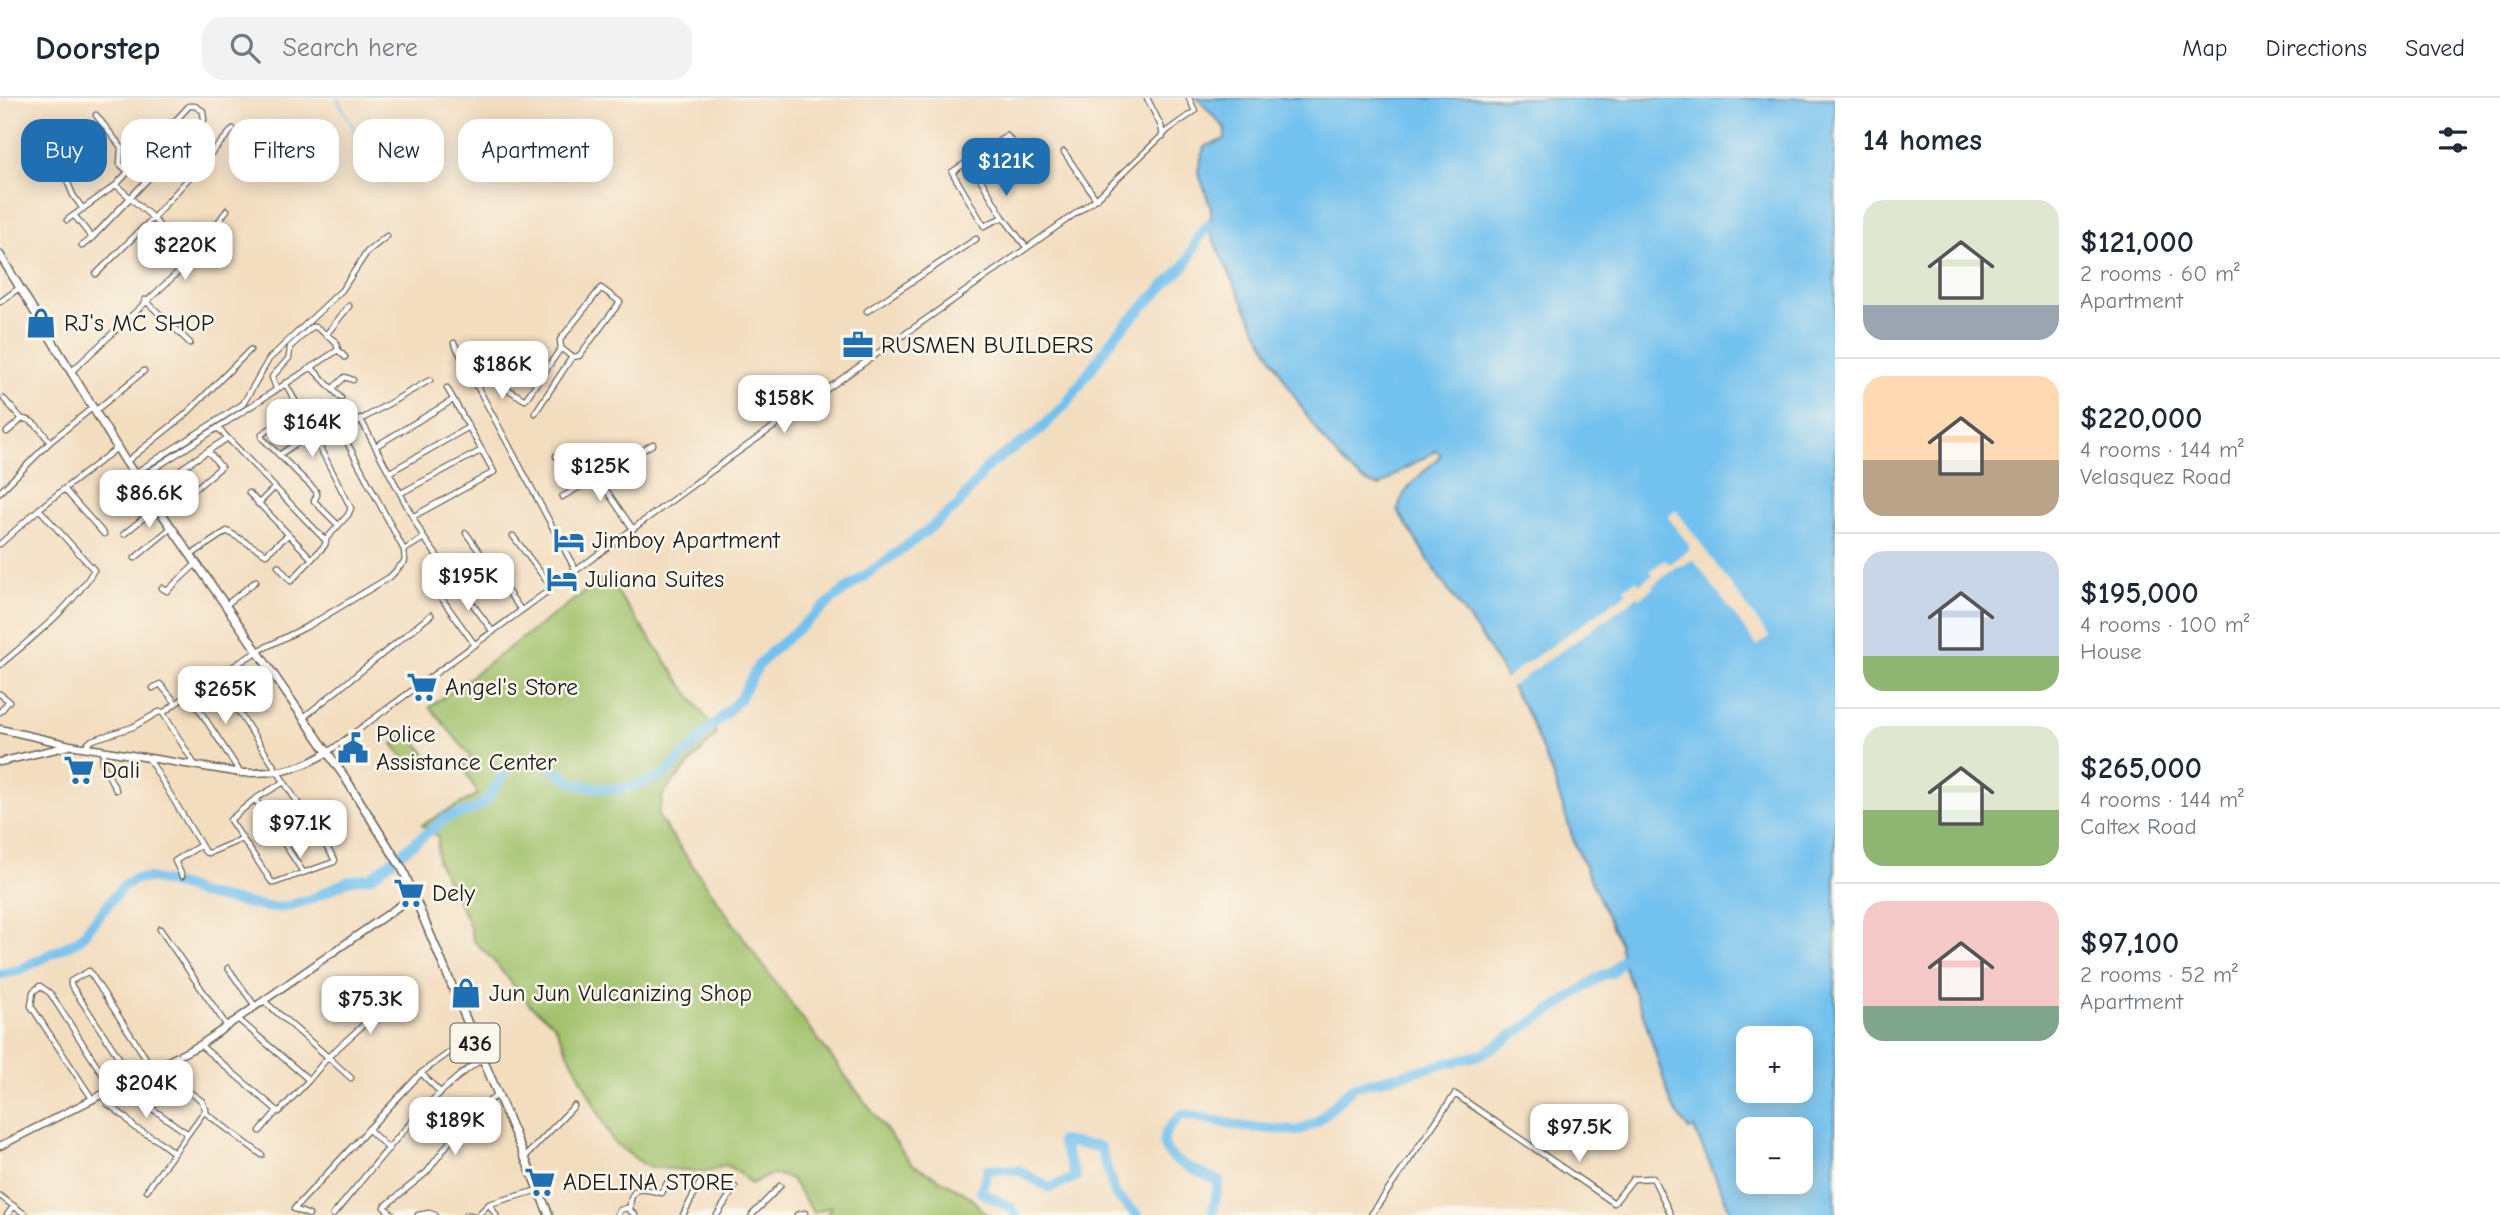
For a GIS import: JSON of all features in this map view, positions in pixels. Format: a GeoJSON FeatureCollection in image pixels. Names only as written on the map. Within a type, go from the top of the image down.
{"type":"FeatureCollection","features":[{"type":"Feature","properties":{"kind":"main road","name":"436"},"geometry":{"type":"LineString","coordinates":[[0,255],[126,462],[328,752],[403,870],[549,1215]]}},
{"type":"Feature","properties":{"kind":"street"},"geometry":{"type":"LineString","coordinates":[[1147,98],[1161,125],[1163,136]]}},
{"type":"Feature","properties":{"kind":"street"},"geometry":{"type":"LineString","coordinates":[[0,729],[71,745],[241,773],[299,769],[328,752],[732,457],[1096,199],[1163,136],[1195,111],[1189,98]]}},
{"type":"Feature","properties":{"kind":"street"},"geometry":{"type":"LineString","coordinates":[[177,119],[188,107],[195,106],[203,111],[204,119]]}},
{"type":"Feature","properties":{"kind":"street"},"geometry":{"type":"LineString","coordinates":[[96,115],[121,147],[121,165]]}},
{"type":"Feature","properties":{"kind":"street"},"geometry":{"type":"LineString","coordinates":[[96,274],[153,218],[229,133]]}},
{"type":"Feature","properties":{"kind":"street"},"geometry":{"type":"LineString","coordinates":[[980,178],[1017,154],[1018,150],[1006,136],[952,172],[985,227],[1003,217]]}},
{"type":"Feature","properties":{"kind":"street"},"geometry":{"type":"LineString","coordinates":[[1064,152],[1096,199]]}},
{"type":"Feature","properties":{"kind":"street"},"geometry":{"type":"LineString","coordinates":[[969,160],[1003,217],[1026,247]]}},
{"type":"Feature","properties":{"kind":"street"},"geometry":{"type":"LineString","coordinates":[[67,220],[121,180]]}},
{"type":"Feature","properties":{"kind":"street"},"geometry":{"type":"LineString","coordinates":[[68,182],[83,209]]}},
{"type":"Feature","properties":{"kind":"street"},"geometry":{"type":"LineString","coordinates":[[82,246],[147,182]]}},
{"type":"Feature","properties":{"kind":"street"},"geometry":{"type":"LineString","coordinates":[[116,185],[153,218],[189,262]]}},
{"type":"Feature","properties":{"kind":"street"},"geometry":{"type":"LineString","coordinates":[[72,371],[145,300],[189,262],[227,210]]}},
{"type":"Feature","properties":{"kind":"street"},"geometry":{"type":"LineString","coordinates":[[74,215],[92,238]]}},
{"type":"Feature","properties":{"kind":"street"},"geometry":{"type":"LineString","coordinates":[[136,476],[243,404],[269,359],[343,288],[367,252],[387,236]]}},
{"type":"Feature","properties":{"kind":"street"},"geometry":{"type":"LineString","coordinates":[[867,311],[976,239]]}},
{"type":"Feature","properties":{"kind":"street"},"geometry":{"type":"LineString","coordinates":[[0,302],[19,288]]}},
{"type":"Feature","properties":{"kind":"street"},"geometry":{"type":"LineString","coordinates":[[476,386],[491,379],[524,401],[561,348],[560,340],[600,288],[620,301],[579,356],[572,357],[561,348]]}},
{"type":"Feature","properties":{"kind":"street"},"geometry":{"type":"LineString","coordinates":[[145,300],[190,343]]}},
{"type":"Feature","properties":{"kind":"street"},"geometry":{"type":"LineString","coordinates":[[326,335],[349,306]]}},
{"type":"Feature","properties":{"kind":"street"},"geometry":{"type":"LineString","coordinates":[[276,388],[272,377],[289,358],[290,347],[314,326],[336,342],[338,350],[345,356]]}},
{"type":"Feature","properties":{"kind":"street"},"geometry":{"type":"LineString","coordinates":[[454,344],[576,571]]}},
{"type":"Feature","properties":{"kind":"street"},"geometry":{"type":"LineString","coordinates":[[126,462],[186,415],[250,350]]}},
{"type":"Feature","properties":{"kind":"street"},"geometry":{"type":"LineString","coordinates":[[136,476],[218,428],[338,350]]}},
{"type":"Feature","properties":{"kind":"street"},"geometry":{"type":"LineString","coordinates":[[536,413],[572,357]]}},
{"type":"Feature","properties":{"kind":"street"},"geometry":{"type":"LineString","coordinates":[[311,368],[341,398]]}},
{"type":"Feature","properties":{"kind":"street"},"geometry":{"type":"LineString","coordinates":[[0,492],[50,442],[144,371]]}},
{"type":"Feature","properties":{"kind":"street"},"geometry":{"type":"LineString","coordinates":[[332,389],[345,377],[353,380]]}},
{"type":"Feature","properties":{"kind":"street"},"geometry":{"type":"LineString","coordinates":[[83,747],[92,740],[133,727],[159,712],[163,713],[258,651],[310,625],[390,578],[402,567],[404,550],[341,433],[342,429],[360,418],[430,380]]}},
{"type":"Feature","properties":{"kind":"street"},"geometry":{"type":"LineString","coordinates":[[285,383],[351,508],[328,537]]}},
{"type":"Feature","properties":{"kind":"street"},"geometry":{"type":"LineString","coordinates":[[414,516],[493,473],[447,388]]}},
{"type":"Feature","properties":{"kind":"street"},"geometry":{"type":"LineString","coordinates":[[4,399],[22,419]]}},
{"type":"Feature","properties":{"kind":"street"},"geometry":{"type":"LineString","coordinates":[[376,446],[454,400]]}},
{"type":"Feature","properties":{"kind":"street"},"geometry":{"type":"LineString","coordinates":[[300,410],[261,436],[316,491],[314,501],[338,525]]}},
{"type":"Feature","properties":{"kind":"street"},"geometry":{"type":"LineString","coordinates":[[360,418],[424,538],[493,632]]}},
{"type":"Feature","properties":{"kind":"street"},"geometry":{"type":"LineString","coordinates":[[7,432],[22,419],[29,419],[50,442]]}},
{"type":"Feature","properties":{"kind":"street"},"geometry":{"type":"LineString","coordinates":[[390,472],[469,427]]}},
{"type":"Feature","properties":{"kind":"street"},"geometry":{"type":"LineString","coordinates":[[218,428],[326,541],[291,581],[278,566]]}},
{"type":"Feature","properties":{"kind":"street"},"geometry":{"type":"LineString","coordinates":[[279,455],[312,433]]}},
{"type":"Feature","properties":{"kind":"street"},"geometry":{"type":"LineString","coordinates":[[208,451],[221,467],[195,489],[182,468],[226,439]]}},
{"type":"Feature","properties":{"kind":"street"},"geometry":{"type":"LineString","coordinates":[[562,497],[653,444]]}},
{"type":"Feature","properties":{"kind":"street"},"geometry":{"type":"LineString","coordinates":[[0,544],[39,509],[117,448]]}},
{"type":"Feature","properties":{"kind":"street"},"geometry":{"type":"LineString","coordinates":[[401,493],[482,450]]}},
{"type":"Feature","properties":{"kind":"street"},"geometry":{"type":"LineString","coordinates":[[556,456],[585,459],[634,529]]}},
{"type":"Feature","properties":{"kind":"street"},"geometry":{"type":"LineString","coordinates":[[258,504],[274,488]]}},
{"type":"Feature","properties":{"kind":"street"},"geometry":{"type":"LineString","coordinates":[[64,489],[104,534]]}},
{"type":"Feature","properties":{"kind":"street"},"geometry":{"type":"LineString","coordinates":[[249,493],[312,559]]}},
{"type":"Feature","properties":{"kind":"street"},"geometry":{"type":"LineString","coordinates":[[124,534],[157,506]]}},
{"type":"Feature","properties":{"kind":"street"},"geometry":{"type":"LineString","coordinates":[[0,665],[56,615],[94,570],[39,509]]}},
{"type":"Feature","properties":{"kind":"street"},"geometry":{"type":"LineString","coordinates":[[135,558],[172,527]]}},
{"type":"Feature","properties":{"kind":"street"},"geometry":{"type":"LineString","coordinates":[[191,555],[227,531],[266,554],[288,535]]}},
{"type":"Feature","properties":{"kind":"street"},"geometry":{"type":"LineString","coordinates":[[466,533],[521,610]]}},
{"type":"Feature","properties":{"kind":"street"},"geometry":{"type":"LineString","coordinates":[[513,536],[552,588]]}},
{"type":"Feature","properties":{"kind":"street"},"geometry":{"type":"LineString","coordinates":[[404,550],[424,538]]}},
{"type":"Feature","properties":{"kind":"street"},"geometry":{"type":"LineString","coordinates":[[162,589],[167,591],[197,563]]}},
{"type":"Feature","properties":{"kind":"street"},"geometry":{"type":"LineString","coordinates":[[226,605],[256,581]]}},
{"type":"Feature","properties":{"kind":"street"},"geometry":{"type":"LineString","coordinates":[[440,596],[475,645]]}},
{"type":"Feature","properties":{"kind":"street"},"geometry":{"type":"LineString","coordinates":[[304,717],[431,615]]}},
{"type":"Feature","properties":{"kind":"street"},"geometry":{"type":"LineString","coordinates":[[216,677],[335,860],[277,883],[271,881],[230,823],[230,818],[284,782]]}},
{"type":"Feature","properties":{"kind":"street"},"geometry":{"type":"LineString","coordinates":[[153,688],[160,684],[176,704]]}},
{"type":"Feature","properties":{"kind":"street"},"geometry":{"type":"LineString","coordinates":[[0,694],[9,701],[0,712]]}},
{"type":"Feature","properties":{"kind":"street"},"geometry":{"type":"LineString","coordinates":[[189,694],[241,773]]}},
{"type":"Feature","properties":{"kind":"street"},"geometry":{"type":"LineString","coordinates":[[163,713],[195,765]]}},
{"type":"Feature","properties":{"kind":"street"},"geometry":{"type":"LineString","coordinates":[[0,762],[71,745]]}},
{"type":"Feature","properties":{"kind":"street"},"geometry":{"type":"LineString","coordinates":[[104,751],[102,763],[116,790]]}},
{"type":"Feature","properties":{"kind":"street"},"geometry":{"type":"LineString","coordinates":[[149,759],[201,845],[209,853],[242,839]]}},
{"type":"Feature","properties":{"kind":"street"},"geometry":{"type":"LineString","coordinates":[[256,799],[303,872]]}},
{"type":"Feature","properties":{"kind":"street"},"geometry":{"type":"LineString","coordinates":[[182,876],[175,860],[201,845]]}},
{"type":"Feature","properties":{"kind":"street"},"geometry":{"type":"LineString","coordinates":[[0,1146],[200,1045],[415,895]]}},
{"type":"Feature","properties":{"kind":"street"},"geometry":{"type":"LineString","coordinates":[[160,929],[227,1027]]}},
{"type":"Feature","properties":{"kind":"street"},"geometry":{"type":"LineString","coordinates":[[228,968],[256,1006]]}},
{"type":"Feature","properties":{"kind":"street"},"geometry":{"type":"LineString","coordinates":[[133,1079],[71,985],[71,981],[89,971],[154,1069],[202,1101],[208,1114],[262,1155]]}},
{"type":"Feature","properties":{"kind":"street"},"geometry":{"type":"LineString","coordinates":[[93,1100],[31,1006],[33,992],[40,986],[50,993],[112,1090]]}},
{"type":"Feature","properties":{"kind":"street"},"geometry":{"type":"LineString","coordinates":[[260,1131],[328,1057],[394,998]]}},
{"type":"Feature","properties":{"kind":"street"},"geometry":{"type":"LineString","coordinates":[[264,1001],[351,1078]]}},
{"type":"Feature","properties":{"kind":"street"},"geometry":{"type":"LineString","coordinates":[[238,1019],[309,1080]]}},
{"type":"Feature","properties":{"kind":"street"},"geometry":{"type":"LineString","coordinates":[[309,1215],[294,1209],[421,1073],[472,1036]]}},
{"type":"Feature","properties":{"kind":"street"},"geometry":{"type":"LineString","coordinates":[[200,1045],[277,1111]]}},
{"type":"Feature","properties":{"kind":"street"},"geometry":{"type":"LineString","coordinates":[[333,1215],[457,1076],[482,1059]]}},
{"type":"Feature","properties":{"kind":"street"},"geometry":{"type":"LineString","coordinates":[[421,1073],[441,1093]]}},
{"type":"Feature","properties":{"kind":"street"},"geometry":{"type":"LineString","coordinates":[[120,1086],[188,1135]]}},
{"type":"Feature","properties":{"kind":"street"},"geometry":{"type":"LineString","coordinates":[[1371,1215],[1455,1094],[1614,1203],[1633,1179],[1653,1178],[1671,1215]]}},
{"type":"Feature","properties":{"kind":"street"},"geometry":{"type":"LineString","coordinates":[[103,1095],[108,1104],[135,1128],[174,1153]]}},
{"type":"Feature","properties":{"kind":"street"},"geometry":{"type":"LineString","coordinates":[[393,1215],[384,1207],[427,1172],[471,1113],[498,1095]]}},
{"type":"Feature","properties":{"kind":"street"},"geometry":{"type":"LineString","coordinates":[[525,1157],[574,1106]]}},
{"type":"Feature","properties":{"kind":"street"},"geometry":{"type":"LineString","coordinates":[[147,1190],[206,1109]]}},
{"type":"Feature","properties":{"kind":"street"},"geometry":{"type":"LineString","coordinates":[[368,1129],[390,1149]]}},
{"type":"Feature","properties":{"kind":"street"},"geometry":{"type":"LineString","coordinates":[[635,1215],[630,1209],[630,1199],[634,1191],[640,1189],[662,1193],[667,1182]]}},
{"type":"Feature","properties":{"kind":"street"},"geometry":{"type":"LineString","coordinates":[[683,1215],[701,1184]]}},
{"type":"Feature","properties":{"kind":"street"},"geometry":{"type":"LineString","coordinates":[[752,1215],[780,1186]]}},
{"type":"Feature","properties":{"kind":"street"},"geometry":{"type":"LineString","coordinates":[[717,1215],[735,1187]]}},
{"type":"Feature","properties":{"kind":"street"},"geometry":{"type":"LineString","coordinates":[[478,1215],[489,1204],[538,1190]]}},
{"type":"Feature","properties":{"kind":"street"},"geometry":{"type":"LineString","coordinates":[[0,1196],[26,1215]]}},
{"type":"Feature","properties":{"kind":"street"},"geometry":{"type":"LineString","coordinates":[[489,1204],[496,1215]]}},
{"type":"Feature","properties":{"kind":"street"},"geometry":{"type":"LineString","coordinates":[[7,1215],[14,1206]]}},
{"type":"Feature","properties":{"kind":"street"},"geometry":{"type":"LineString","coordinates":[[617,1215],[623,1209],[630,1209]]}},
{"type":"Feature","properties":{"kind":"street"},"geometry":{"type":"LineString","coordinates":[[797,1215],[805,1213]]}},
{"type":"Feature","properties":{"kind":"street"},"geometry":{"type":"LineString","coordinates":[[418,1215],[435,1215]]}},
{"type":"Feature","properties":{"kind":"green space"},"geometry":{"type":"Polygon","coordinates":[[[606,576],[717,734],[664,792],[658,816],[769,974],[911,1163],[968,1195],[987,1215],[826,1215],[832,1206],[814,1213],[790,1178],[772,1174],[751,1184],[726,1165],[708,1172],[647,1167],[613,1142],[554,1024],[530,1005],[474,941],[467,919],[437,860],[438,837],[422,825],[478,794],[462,765],[471,757],[430,707],[606,576]]]}},
{"type":"Feature","properties":{"kind":"green space"},"geometry":{"type":"Polygon","coordinates":[[[409,732],[428,757],[412,769],[393,744],[409,732]]]}},
{"type":"Feature","properties":{"kind":"water"},"geometry":{"type":"Polygon","coordinates":[[[1197,98],[1835,98],[1835,1215],[1732,1215],[1694,1128],[1689,1130],[1672,1106],[1643,1014],[1623,965],[1620,944],[1575,845],[1552,774],[1528,715],[1484,641],[1439,577],[1398,511],[1408,488],[1441,455],[1436,451],[1380,486],[1358,476],[1333,451],[1308,417],[1259,333],[1210,232],[1211,208],[1198,171],[1204,147],[1225,138],[1225,128],[1197,98]]]}},
{"type":"Feature","properties":{"kind":"pier"},"geometry":{"type":"Polygon","coordinates":[[[1676,510],[1769,637],[1757,646],[1693,559],[1680,568],[1678,566],[1640,598],[1638,596],[1509,688],[1504,679],[1627,593],[1624,589],[1636,580],[1640,584],[1653,575],[1651,570],[1665,560],[1669,564],[1689,550],[1689,545],[1668,517],[1676,510]]]}},
{"type":"Feature","properties":{"kind":"waterway"},"geometry":{"type":"LineString","coordinates":[[337,98],[385,186]]}},
{"type":"Feature","properties":{"kind":"waterway"},"geometry":{"type":"LineString","coordinates":[[0,974],[17,971],[79,940],[123,886],[135,879],[150,878],[200,894],[272,908],[311,899],[348,881],[371,877],[446,818],[474,809],[486,801],[508,768],[522,760],[546,764],[576,784],[596,788],[618,789],[641,784],[665,774],[739,700],[758,666],[772,651],[837,596],[958,505],[989,465],[1038,432],[1066,404],[1116,334],[1185,265],[1198,239],[1209,225]]}},
{"type":"Feature","properties":{"kind":"waterway"},"geometry":{"type":"LineString","coordinates":[[1212,1215],[1219,1181],[1181,1163],[1165,1148],[1164,1138],[1169,1127],[1183,1114],[1245,1127],[1298,1131],[1317,1122],[1353,1087],[1483,1054],[1602,975],[1612,973],[1623,959]]}},
{"type":"Feature","properties":{"kind":"waterway"},"geometry":{"type":"LineString","coordinates":[[1016,1215],[1012,1208],[981,1192],[988,1169],[1018,1170],[1050,1188],[1076,1177],[1061,1141],[1100,1147],[1116,1196],[1138,1215]]}},
{"type":"Feature","properties":{"kind":"place","name":"RJ's MC SHOP"},"geometry":{"type":"Point","coordinates":[41,323]}},
{"type":"Feature","properties":{"kind":"place","name":"RUSMEN BUILDERS"},"geometry":{"type":"Point","coordinates":[858,345]}},
{"type":"Feature","properties":{"kind":"place","name":"Jimboy Apartment"},"geometry":{"type":"Point","coordinates":[569,540]}},
{"type":"Feature","properties":{"kind":"place","name":"Juliana Suites"},"geometry":{"type":"Point","coordinates":[562,579]}},
{"type":"Feature","properties":{"kind":"place","name":"Angel's Store"},"geometry":{"type":"Point","coordinates":[422,687]}},
{"type":"Feature","properties":{"kind":"place","name":"Police Assistance Center"},"geometry":{"type":"Point","coordinates":[353,748]}},
{"type":"Feature","properties":{"kind":"place","name":"Dali"},"geometry":{"type":"Point","coordinates":[79,770]}},
{"type":"Feature","properties":{"kind":"place","name":"Dely"},"geometry":{"type":"Point","coordinates":[409,893]}},
{"type":"Feature","properties":{"kind":"place","name":"Jun Jun Vulcanizing Shop"},"geometry":{"type":"Point","coordinates":[466,993]}},
{"type":"Feature","properties":{"kind":"place","name":"ADELINA STORE"},"geometry":{"type":"Point","coordinates":[540,1182]}}]}
